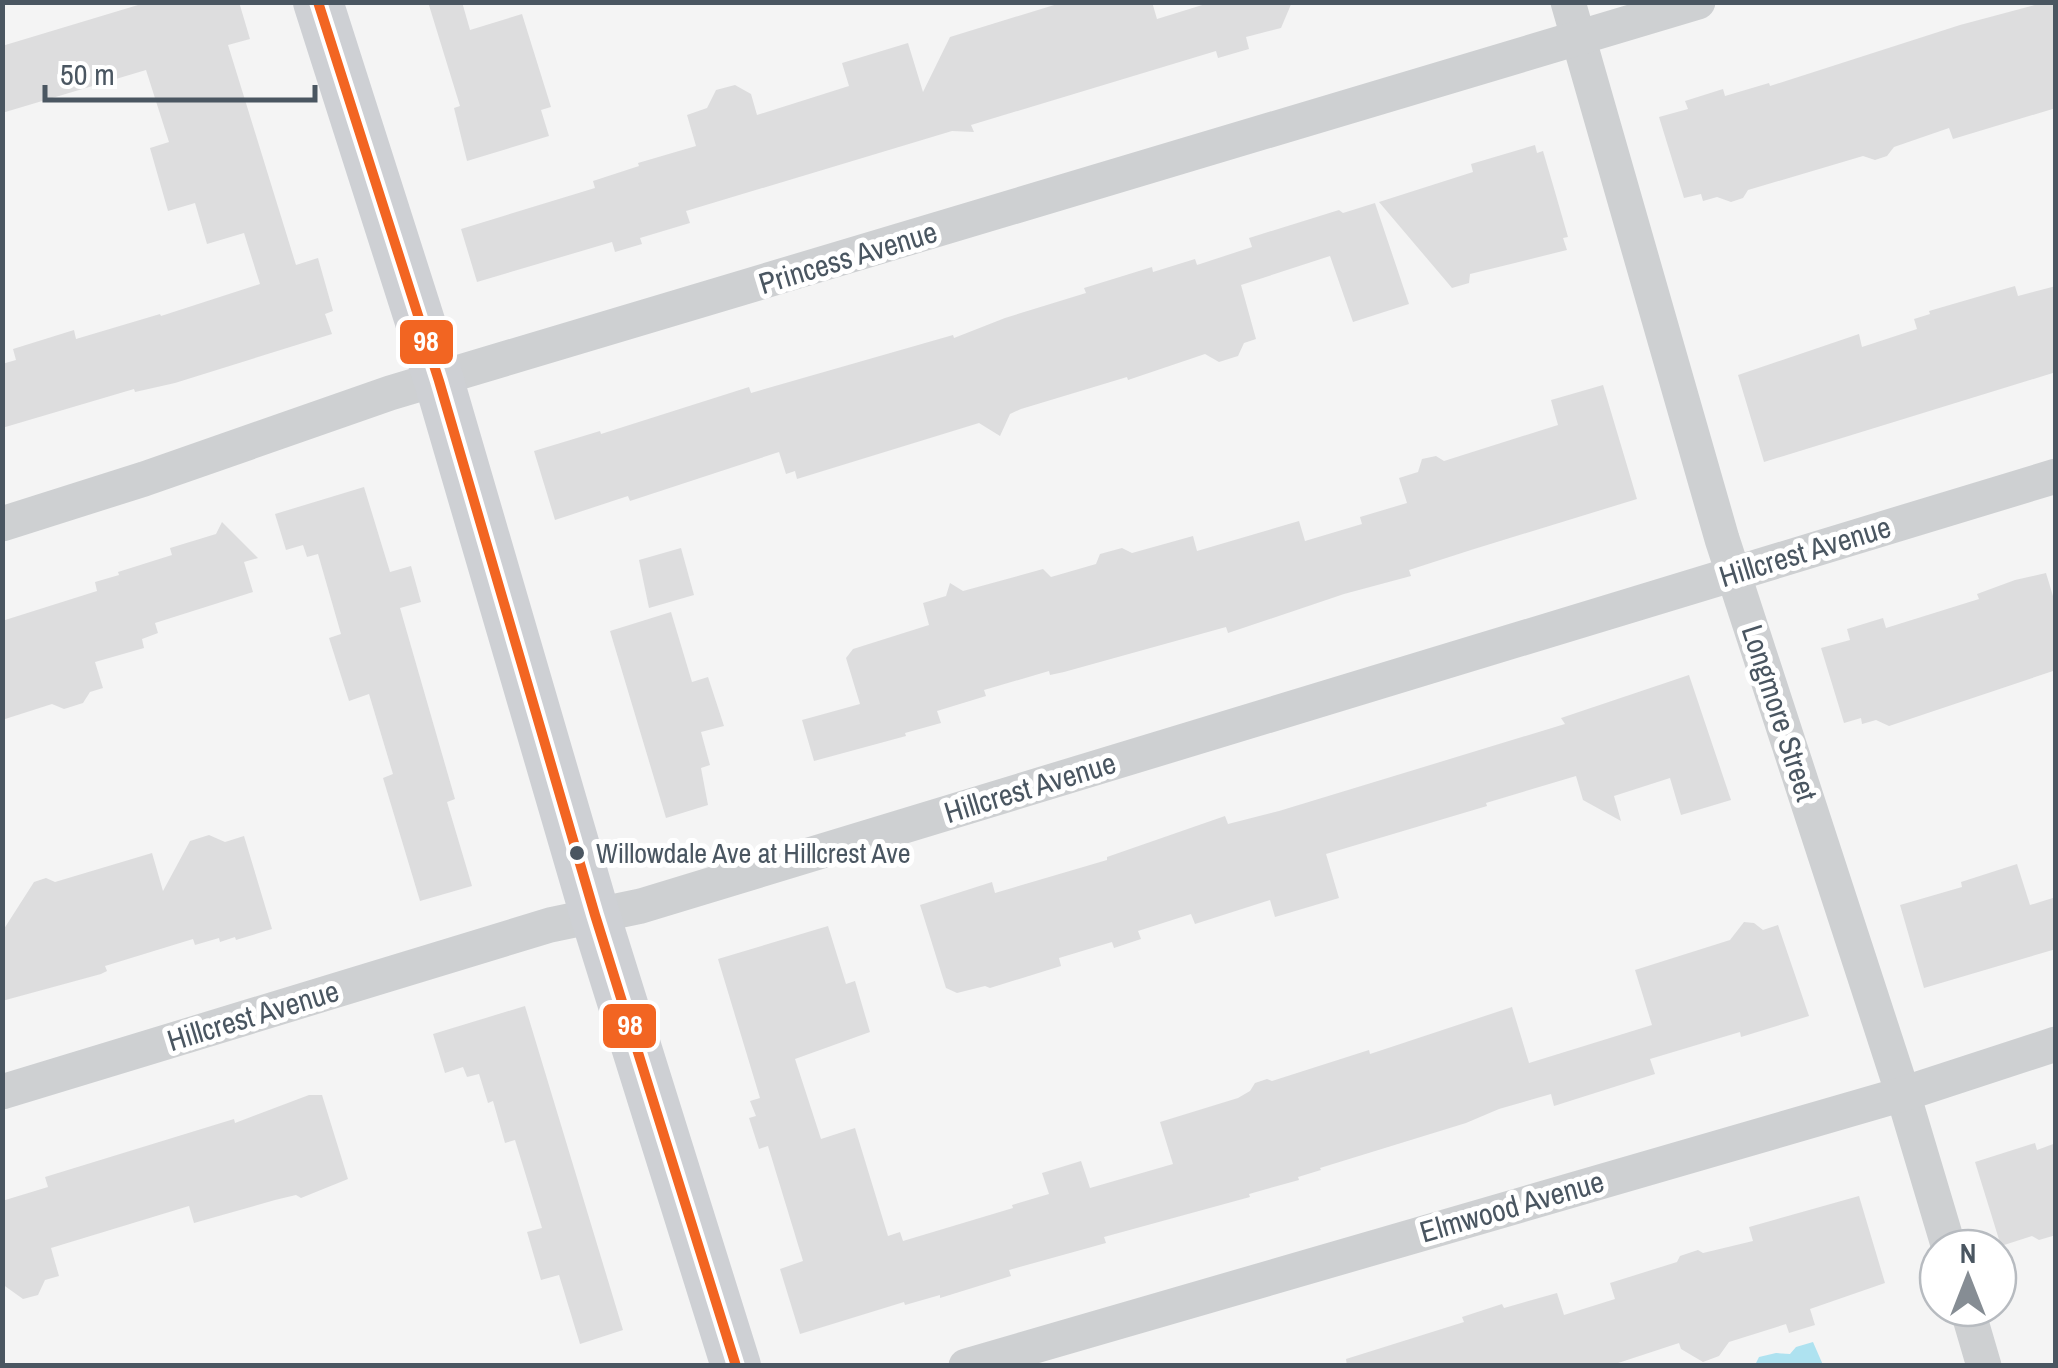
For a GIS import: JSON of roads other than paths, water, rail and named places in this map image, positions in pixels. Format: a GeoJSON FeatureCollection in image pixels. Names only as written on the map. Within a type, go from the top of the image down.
{"type":"FeatureCollection","features":[{"type":"Feature","properties":{"kind":"street"},"geometry":{"type":"LineString","coordinates":[[318,2],[439,381],[595,915],[736,1366]]}},
{"type":"Feature","properties":{"kind":"street","name":"Longmore Street"},"geometry":{"type":"LineString","coordinates":[[1568,2],[1734,574],[1943,1228]]}},
{"type":"Feature","properties":{"kind":"street","name":"Princess Avenue"},"geometry":{"type":"LineString","coordinates":[[2,524],[390,393],[1698,2]]}},
{"type":"Feature","properties":{"kind":"street","name":"Hillcrest Avenue"},"geometry":{"type":"LineString","coordinates":[[2,1092],[550,925],[641,906],[2056,476]]}},
{"type":"Feature","properties":{"kind":"street","name":"Elmwood Avenue"},"geometry":{"type":"LineString","coordinates":[[966,1366],[1903,1094],[2056,1044]]}},
{"type":"Feature","properties":{"kind":"street"},"geometry":{"type":"LineString","coordinates":[[1973,1328],[1984,1366]]}},
{"type":"Feature","properties":{"kind":"water"},"geometry":{"type":"Polygon","coordinates":[[[1813,1342],[1823,1365],[1755,1365],[1759,1357],[1790,1354],[1796,1347],[1813,1342]]]}},
{"type":"Feature","properties":{"kind":"place","name":"Willowdale Ave at Hillcrest Ave"},"geometry":{"type":"Point","coordinates":[577,853]}}]}
